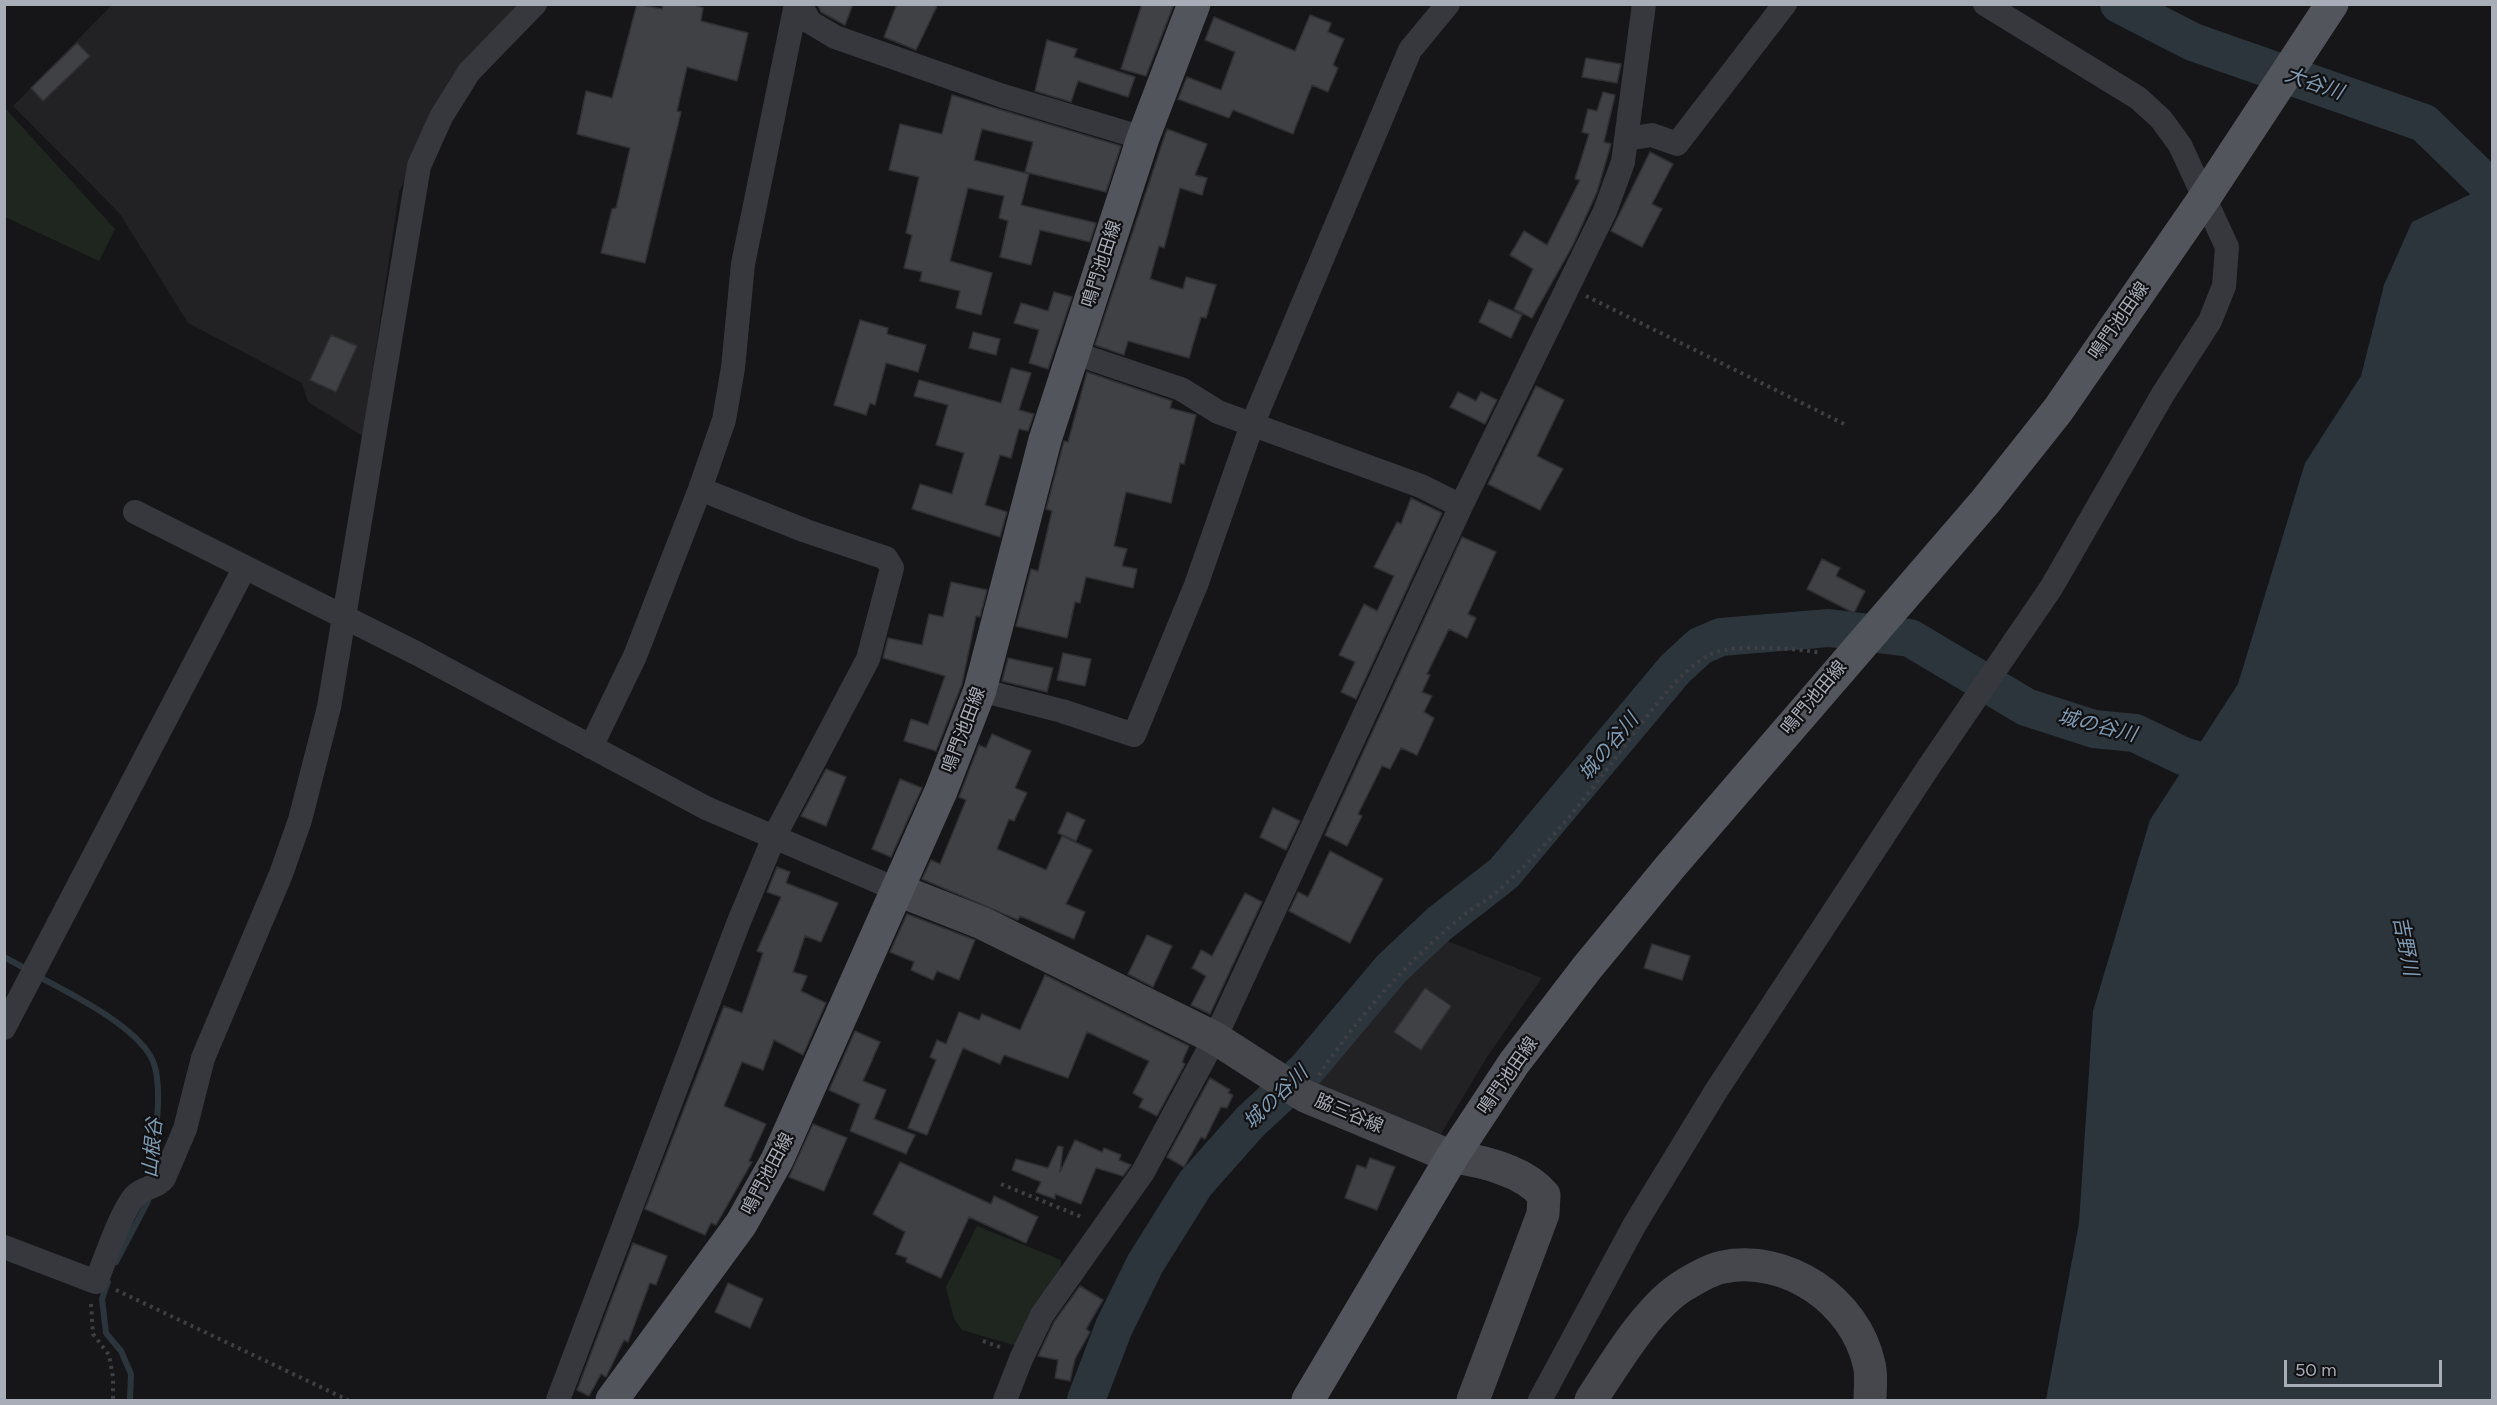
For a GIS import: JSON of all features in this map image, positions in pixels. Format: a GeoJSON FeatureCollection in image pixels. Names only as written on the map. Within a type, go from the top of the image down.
{"type":"FeatureCollection","features":[{"type":"Feature","properties":{"kind":"main road","name":"鳴門池田線"},"geometry":{"type":"LineString","coordinates":[[612,1401],[741,1224],[772,1169],[941,791],[980,690],[1045,440],[1143,138],[1194,4]]}},
{"type":"Feature","properties":{"kind":"main road","name":"鳴門池田線"},"geometry":{"type":"LineString","coordinates":[[1308,1401],[1452,1157],[1514,1064],[1586,969],[1854,651],[1985,502],[2058,410],[2212,186],[2332,4]]}},
{"type":"Feature","properties":{"kind":"main road","name":"脇三谷線"},"geometry":{"type":"LineString","coordinates":[[898,890],[982,923],[1215,1038],[1305,1096],[1452,1157],[1471,1160],[1534,1183],[1544,1195],[1543,1214],[1473,1401]]}},
{"type":"Feature","properties":{"kind":"main road"},"geometry":{"type":"LineString","coordinates":[[1591,1401],[1655,1310],[1684,1285],[1723,1267],[1762,1267],[1804,1279],[1834,1300],[1854,1328],[1869,1364],[1870,1401]]}},
{"type":"Feature","properties":{"kind":"street"},"geometry":{"type":"LineString","coordinates":[[4,1247],[96,1282],[124,1214],[136,1195],[159,1185],[185,1129],[202,1058],[281,874],[300,820],[328,707],[419,166],[441,117],[469,72],[535,4]]}},
{"type":"Feature","properties":{"kind":"street"},"geometry":{"type":"LineString","coordinates":[[591,747],[635,656],[700,489],[724,420],[733,368],[743,264],[798,4]]}},
{"type":"Feature","properties":{"kind":"street"},"geometry":{"type":"LineString","coordinates":[[798,4],[810,22],[835,37],[1003,96],[1143,138]]}},
{"type":"Feature","properties":{"kind":"street"},"geometry":{"type":"LineString","coordinates":[[980,690],[1062,711],[1134,735],[1196,585],[1252,425],[1410,50],[1448,4]]}},
{"type":"Feature","properties":{"kind":"street"},"geometry":{"type":"LineString","coordinates":[[1005,1401],[1021,1359],[1042,1315],[1143,1172],[1215,1038],[1461,506],[1605,211],[1623,162],[1644,4]]}},
{"type":"Feature","properties":{"kind":"street"},"geometry":{"type":"LineString","coordinates":[[1626,139],[1652,135],[1677,144],[1785,4]]}},
{"type":"Feature","properties":{"kind":"street"},"geometry":{"type":"LineString","coordinates":[[1540,1401],[1635,1224],[1716,1091],[1928,768],[2051,588],[2163,394],[2210,321],[2224,286],[2227,247],[2212,186],[2161,118],[2138,98],[1985,4]]}},
{"type":"Feature","properties":{"kind":"street"},"geometry":{"type":"LineString","coordinates":[[1074,353],[1181,389],[1218,412],[1421,486],[1461,506]]}},
{"type":"Feature","properties":{"kind":"street"},"geometry":{"type":"LineString","coordinates":[[558,1401],[738,924],[774,837],[868,659],[892,568],[886,558],[806,531],[700,489]]}},
{"type":"Feature","properties":{"kind":"street"},"geometry":{"type":"LineString","coordinates":[[135,512],[344,619],[416,653],[706,808],[898,890]]}},
{"type":"Feature","properties":{"kind":"street"},"geometry":{"type":"LineString","coordinates":[[4,1028],[244,568]]}},
{"type":"Feature","properties":{"kind":"path"},"geometry":{"type":"LineString","coordinates":[[1569,287],[1844,424]]}},
{"type":"Feature","properties":{"kind":"path"},"geometry":{"type":"LineString","coordinates":[[1305,1096],[1365,1013],[1395,980],[1460,918],[1499,891],[1582,802],[1662,698],[1698,663],[1718,651],[1797,647],[1854,651]]}},
{"type":"Feature","properties":{"kind":"path"},"geometry":{"type":"LineString","coordinates":[[1000,1184],[1104,1226]]}},
{"type":"Feature","properties":{"kind":"path"},"geometry":{"type":"LineString","coordinates":[[113,1401],[113,1377],[109,1355],[93,1334],[90,1306],[96,1282],[199,1327],[348,1401]]}},
{"type":"Feature","properties":{"kind":"shaded area"},"geometry":{"type":"Polygon","coordinates":[[[112,5],[518,5],[442,96],[399,192],[363,436],[308,402],[302,383],[188,323],[120,214],[13,106],[112,5]]]}},
{"type":"Feature","properties":{"kind":"shaded area"},"geometry":{"type":"Polygon","coordinates":[[[5,108],[115,229],[99,261],[5,217],[5,108]]]}},
{"type":"Feature","properties":{"kind":"shaded area"},"geometry":{"type":"Polygon","coordinates":[[[1447,941],[1542,978],[1487,1057],[1438,1139],[1312,1092],[1368,1020],[1443,942],[1447,941]]]}},
{"type":"Feature","properties":{"kind":"shaded area"},"geometry":{"type":"Polygon","coordinates":[[[977,1226],[1061,1260],[1060,1269],[1017,1346],[962,1330],[954,1319],[946,1287],[977,1226]]]}},
{"type":"Feature","properties":{"kind":"water","name":"吉野川"},"geometry":{"type":"Polygon","coordinates":[[[2492,184],[2492,1400],[2046,1400],[2079,1223],[2093,1011],[2150,820],[2238,684],[2305,463],[2361,376],[2384,285],[2412,222],[2492,184]]]}},
{"type":"Feature","properties":{"kind":"building"},"geometry":{"type":"Polygon","coordinates":[[[637,4],[662,9],[663,4],[692,4],[703,8],[701,21],[748,33],[737,81],[687,67],[677,111],[681,112],[645,263],[601,253],[612,209],[616,208],[630,148],[577,134],[586,91],[612,98],[637,4]]]}},
{"type":"Feature","properties":{"kind":"building"},"geometry":{"type":"Polygon","coordinates":[[[817,4],[853,4],[845,25],[821,12],[817,4]]]}},
{"type":"Feature","properties":{"kind":"building"},"geometry":{"type":"Polygon","coordinates":[[[897,4],[938,4],[916,50],[884,37],[897,4]]]}},
{"type":"Feature","properties":{"kind":"building"},"geometry":{"type":"Polygon","coordinates":[[[1142,4],[1174,4],[1146,76],[1121,69],[1142,4]]]}},
{"type":"Feature","properties":{"kind":"building"},"geometry":{"type":"Polygon","coordinates":[[[1310,15],[1331,23],[1328,32],[1344,39],[1333,65],[1338,68],[1328,92],[1312,85],[1293,134],[1233,110],[1229,118],[1178,99],[1187,77],[1221,90],[1235,52],[1205,40],[1214,17],[1295,51],[1310,15]]]}},
{"type":"Feature","properties":{"kind":"building"},"geometry":{"type":"Polygon","coordinates":[[[1047,40],[1077,49],[1074,57],[1135,77],[1128,97],[1078,81],[1071,102],[1035,91],[1047,40]]]}},
{"type":"Feature","properties":{"kind":"building"},"geometry":{"type":"Polygon","coordinates":[[[77,43],[90,56],[43,101],[31,88],[77,43]]]}},
{"type":"Feature","properties":{"kind":"building"},"geometry":{"type":"Polygon","coordinates":[[[1586,58],[1621,64],[1617,83],[1582,77],[1586,58]]]}},
{"type":"Feature","properties":{"kind":"building"},"geometry":{"type":"Polygon","coordinates":[[[1603,92],[1615,95],[1604,142],[1611,144],[1597,192],[1573,245],[1532,318],[1514,309],[1533,269],[1510,255],[1524,231],[1547,245],[1580,180],[1575,179],[1589,134],[1582,132],[1588,109],[1597,111],[1603,92]]]}},
{"type":"Feature","properties":{"kind":"building"},"geometry":{"type":"Polygon","coordinates":[[[952,95],[1121,146],[1106,192],[1025,172],[1033,142],[982,129],[974,160],[1029,174],[1021,205],[1096,223],[1090,242],[1040,230],[1031,265],[1000,257],[1008,221],[999,218],[1004,196],[968,188],[950,261],[992,273],[981,315],[956,308],[960,291],[920,281],[922,272],[904,268],[912,235],[906,233],[919,177],[889,170],[900,124],[942,134],[952,95]]]}},
{"type":"Feature","properties":{"kind":"building"},"geometry":{"type":"Polygon","coordinates":[[[1167,129],[1207,144],[1195,175],[1207,178],[1202,195],[1180,188],[1164,248],[1159,246],[1150,279],[1183,289],[1186,277],[1216,285],[1206,318],[1201,317],[1189,358],[1128,341],[1124,355],[1095,345],[1167,129]]]}},
{"type":"Feature","properties":{"kind":"building"},"geometry":{"type":"Polygon","coordinates":[[[1650,152],[1673,164],[1652,204],[1662,209],[1642,247],[1611,231],[1650,152]]]}},
{"type":"Feature","properties":{"kind":"building"},"geometry":{"type":"Polygon","coordinates":[[[1054,292],[1072,297],[1048,369],[1029,363],[1039,330],[1014,323],[1021,303],[1048,311],[1054,292]]]}},
{"type":"Feature","properties":{"kind":"building"},"geometry":{"type":"Polygon","coordinates":[[[1489,300],[1522,315],[1511,338],[1479,322],[1489,300]]]}},
{"type":"Feature","properties":{"kind":"building"},"geometry":{"type":"Polygon","coordinates":[[[860,320],[888,328],[887,334],[926,345],[918,372],[886,363],[875,405],[870,403],[866,415],[834,405],[860,320]]]}},
{"type":"Feature","properties":{"kind":"building"},"geometry":{"type":"Polygon","coordinates":[[[973,332],[1000,339],[996,355],[969,348],[973,332]]]}},
{"type":"Feature","properties":{"kind":"building"},"geometry":{"type":"Polygon","coordinates":[[[331,335],[357,346],[336,392],[310,380],[331,335]]]}},
{"type":"Feature","properties":{"kind":"building"},"geometry":{"type":"Polygon","coordinates":[[[1011,368],[1031,373],[1019,410],[1034,414],[1028,431],[1019,429],[1011,458],[1000,455],[985,505],[1007,512],[1000,537],[912,509],[920,484],[952,494],[964,453],[936,445],[948,405],[914,396],[919,380],[1001,403],[1011,368]]]}},
{"type":"Feature","properties":{"kind":"building"},"geometry":{"type":"Polygon","coordinates":[[[1087,372],[1172,401],[1170,408],[1196,415],[1184,464],[1180,463],[1171,503],[1126,492],[1114,546],[1127,549],[1122,566],[1137,569],[1133,588],[1086,577],[1080,603],[1075,602],[1067,638],[1016,626],[1031,569],[1038,571],[1052,511],[1046,509],[1064,441],[1068,442],[1087,372]]]}},
{"type":"Feature","properties":{"kind":"building"},"geometry":{"type":"Polygon","coordinates":[[[1536,386],[1564,400],[1537,456],[1563,469],[1540,510],[1488,484],[1536,386]]]}},
{"type":"Feature","properties":{"kind":"building"},"geometry":{"type":"Polygon","coordinates":[[[1458,392],[1476,401],[1481,392],[1497,400],[1485,424],[1450,407],[1458,392]]]}},
{"type":"Feature","properties":{"kind":"building"},"geometry":{"type":"Polygon","coordinates":[[[1411,498],[1442,513],[1356,699],[1341,692],[1355,662],[1339,655],[1364,604],[1377,611],[1394,576],[1374,567],[1397,522],[1401,524],[1411,498]]]}},
{"type":"Feature","properties":{"kind":"building"},"geometry":{"type":"Polygon","coordinates":[[[1462,537],[1496,552],[1468,614],[1476,618],[1467,638],[1449,629],[1427,674],[1430,675],[1422,692],[1432,696],[1424,712],[1434,718],[1426,736],[1417,755],[1401,748],[1390,769],[1382,766],[1358,814],[1362,816],[1347,846],[1325,835],[1462,537]]]}},
{"type":"Feature","properties":{"kind":"building"},"geometry":{"type":"Polygon","coordinates":[[[1822,559],[1840,568],[1836,576],[1865,591],[1854,613],[1807,589],[1822,559]]]}},
{"type":"Feature","properties":{"kind":"building"},"geometry":{"type":"Polygon","coordinates":[[[951,582],[987,590],[980,617],[976,616],[962,684],[936,751],[904,741],[911,719],[928,725],[945,676],[883,658],[888,638],[922,645],[929,614],[943,617],[951,582]]]}},
{"type":"Feature","properties":{"kind":"building"},"geometry":{"type":"Polygon","coordinates":[[[1063,653],[1091,659],[1085,686],[1057,680],[1063,653]]]}},
{"type":"Feature","properties":{"kind":"building"},"geometry":{"type":"Polygon","coordinates":[[[1008,658],[1053,668],[1047,692],[1002,681],[1008,658]]]}},
{"type":"Feature","properties":{"kind":"building"},"geometry":{"type":"Polygon","coordinates":[[[992,734],[1031,751],[1015,788],[1027,793],[1014,821],[1009,819],[997,849],[1046,870],[1062,836],[1092,850],[1066,904],[1085,912],[1074,939],[1020,916],[1018,920],[922,879],[931,860],[940,864],[966,800],[959,797],[979,745],[986,748],[992,734]]]}},
{"type":"Feature","properties":{"kind":"building"},"geometry":{"type":"Polygon","coordinates":[[[826,769],[846,777],[826,826],[801,816],[826,769]]]}},
{"type":"Feature","properties":{"kind":"building"},"geometry":{"type":"Polygon","coordinates":[[[900,779],[922,788],[891,857],[872,849],[900,779]]]}},
{"type":"Feature","properties":{"kind":"building"},"geometry":{"type":"Polygon","coordinates":[[[1273,808],[1300,821],[1286,850],[1260,837],[1273,808]]]}},
{"type":"Feature","properties":{"kind":"building"},"geometry":{"type":"Polygon","coordinates":[[[1067,812],[1085,820],[1076,841],[1058,833],[1067,812]]]}},
{"type":"Feature","properties":{"kind":"building"},"geometry":{"type":"Polygon","coordinates":[[[1330,851],[1383,879],[1350,943],[1289,911],[1298,892],[1308,897],[1330,851]]]}},
{"type":"Feature","properties":{"kind":"building"},"geometry":{"type":"Polygon","coordinates":[[[777,867],[790,872],[786,883],[838,903],[821,942],[805,936],[793,972],[807,976],[801,991],[826,1003],[803,1055],[774,1040],[763,1070],[742,1062],[724,1106],[766,1124],[749,1161],[752,1162],[716,1225],[711,1223],[705,1235],[645,1209],[724,1006],[742,1013],[763,953],[757,951],[781,897],[767,892],[777,867]]]}},
{"type":"Feature","properties":{"kind":"building"},"geometry":{"type":"Polygon","coordinates":[[[1245,893],[1262,902],[1210,1014],[1191,1005],[1206,976],[1192,968],[1201,950],[1212,956],[1245,893]]]}},
{"type":"Feature","properties":{"kind":"building"},"geometry":{"type":"Polygon","coordinates":[[[907,914],[975,940],[959,980],[937,971],[933,980],[911,970],[914,962],[890,952],[907,914]]]}},
{"type":"Feature","properties":{"kind":"building"},"geometry":{"type":"Polygon","coordinates":[[[1147,935],[1172,946],[1153,987],[1128,974],[1147,935]]]}},
{"type":"Feature","properties":{"kind":"building"},"geometry":{"type":"Polygon","coordinates":[[[1652,944],[1690,956],[1682,980],[1644,968],[1652,944]]]}},
{"type":"Feature","properties":{"kind":"building"},"geometry":{"type":"Polygon","coordinates":[[[1045,975],[1189,1046],[1182,1062],[1185,1064],[1157,1116],[1139,1107],[1143,1099],[1133,1093],[1149,1061],[1087,1032],[1068,1078],[1004,1055],[1000,1064],[963,1048],[927,1135],[908,1128],[936,1060],[930,1057],[937,1040],[946,1044],[959,1012],[979,1020],[982,1014],[1020,1030],[1045,975]]]}},
{"type":"Feature","properties":{"kind":"building"},"geometry":{"type":"Polygon","coordinates":[[[1425,988],[1451,1006],[1421,1050],[1394,1032],[1425,988]]]}},
{"type":"Feature","properties":{"kind":"building"},"geometry":{"type":"Polygon","coordinates":[[[855,1031],[880,1042],[863,1081],[886,1090],[874,1119],[915,1135],[906,1154],[850,1131],[860,1104],[829,1090],[855,1031]]]}},
{"type":"Feature","properties":{"kind":"building"},"geometry":{"type":"Polygon","coordinates":[[[1210,1078],[1230,1090],[1228,1093],[1233,1095],[1227,1108],[1221,1107],[1205,1139],[1201,1137],[1184,1167],[1167,1157],[1210,1078]]]}},
{"type":"Feature","properties":{"kind":"building"},"geometry":{"type":"Polygon","coordinates":[[[813,1124],[847,1138],[824,1191],[789,1177],[813,1124]]]}},
{"type":"Feature","properties":{"kind":"building"},"geometry":{"type":"Polygon","coordinates":[[[1075,1140],[1102,1152],[1104,1148],[1121,1155],[1119,1160],[1131,1165],[1123,1176],[1096,1168],[1081,1204],[1055,1194],[1055,1199],[1036,1192],[1041,1182],[1012,1170],[1016,1159],[1048,1168],[1058,1146],[1063,1147],[1060,1172],[1075,1140]]]}},
{"type":"Feature","properties":{"kind":"building"},"geometry":{"type":"Polygon","coordinates":[[[1370,1158],[1395,1167],[1377,1210],[1345,1198],[1357,1165],[1366,1168],[1370,1158]]]}},
{"type":"Feature","properties":{"kind":"building"},"geometry":{"type":"Polygon","coordinates":[[[900,1162],[991,1204],[994,1196],[1038,1217],[1026,1243],[969,1217],[941,1278],[906,1262],[907,1258],[896,1254],[905,1232],[873,1214],[900,1162]]]}},
{"type":"Feature","properties":{"kind":"building"},"geometry":{"type":"Polygon","coordinates":[[[633,1243],[667,1256],[656,1285],[650,1283],[628,1342],[624,1340],[606,1377],[601,1374],[589,1396],[577,1390],[633,1243]]]}},
{"type":"Feature","properties":{"kind":"building"},"geometry":{"type":"Polygon","coordinates":[[[728,1283],[763,1299],[750,1328],[715,1312],[728,1283]]]}},
{"type":"Feature","properties":{"kind":"building"},"geometry":{"type":"Polygon","coordinates":[[[1080,1286],[1103,1300],[1086,1329],[1090,1332],[1075,1359],[1070,1381],[1055,1378],[1058,1360],[1038,1356],[1054,1322],[1080,1286]]]}},
{"type":"Feature","properties":{"kind":"waterway","name":"大谷川"},"geometry":{"type":"LineString","coordinates":[[2119,4],[2193,42],[2424,123],[2492,189]]}},
{"type":"Feature","properties":{"kind":"waterway","name":"城の谷川"},"geometry":{"type":"LineString","coordinates":[[1086,1400],[1114,1327],[1145,1264],[1195,1184],[1250,1122],[1306,1070],[1392,968],[1440,923],[1504,873],[1675,669],[1700,646],[1721,637],[1829,628],[1910,638],[2026,707],[2094,729],[2135,733],[2183,756],[2238,773]]}},
{"type":"Feature","properties":{"kind":"waterway","name":"山根谷"},"geometry":{"type":"LineString","coordinates":[[4,957],[28,970]]}},
{"type":"Feature","properties":{"kind":"waterway","name":"山根谷"},"geometry":{"type":"LineString","coordinates":[[36,975],[115,1021],[130,1033],[151,1057],[158,1083],[158,1100],[150,1180]]}},
{"type":"Feature","properties":{"kind":"waterway","name":"山根谷"},"geometry":{"type":"LineString","coordinates":[[116,1262],[148,1201],[149,1193]]}},
{"type":"Feature","properties":{"kind":"waterway","name":"山根谷"},"geometry":{"type":"LineString","coordinates":[[108,1282],[102,1299],[106,1333],[121,1351],[131,1374],[130,1400]]}}]}
